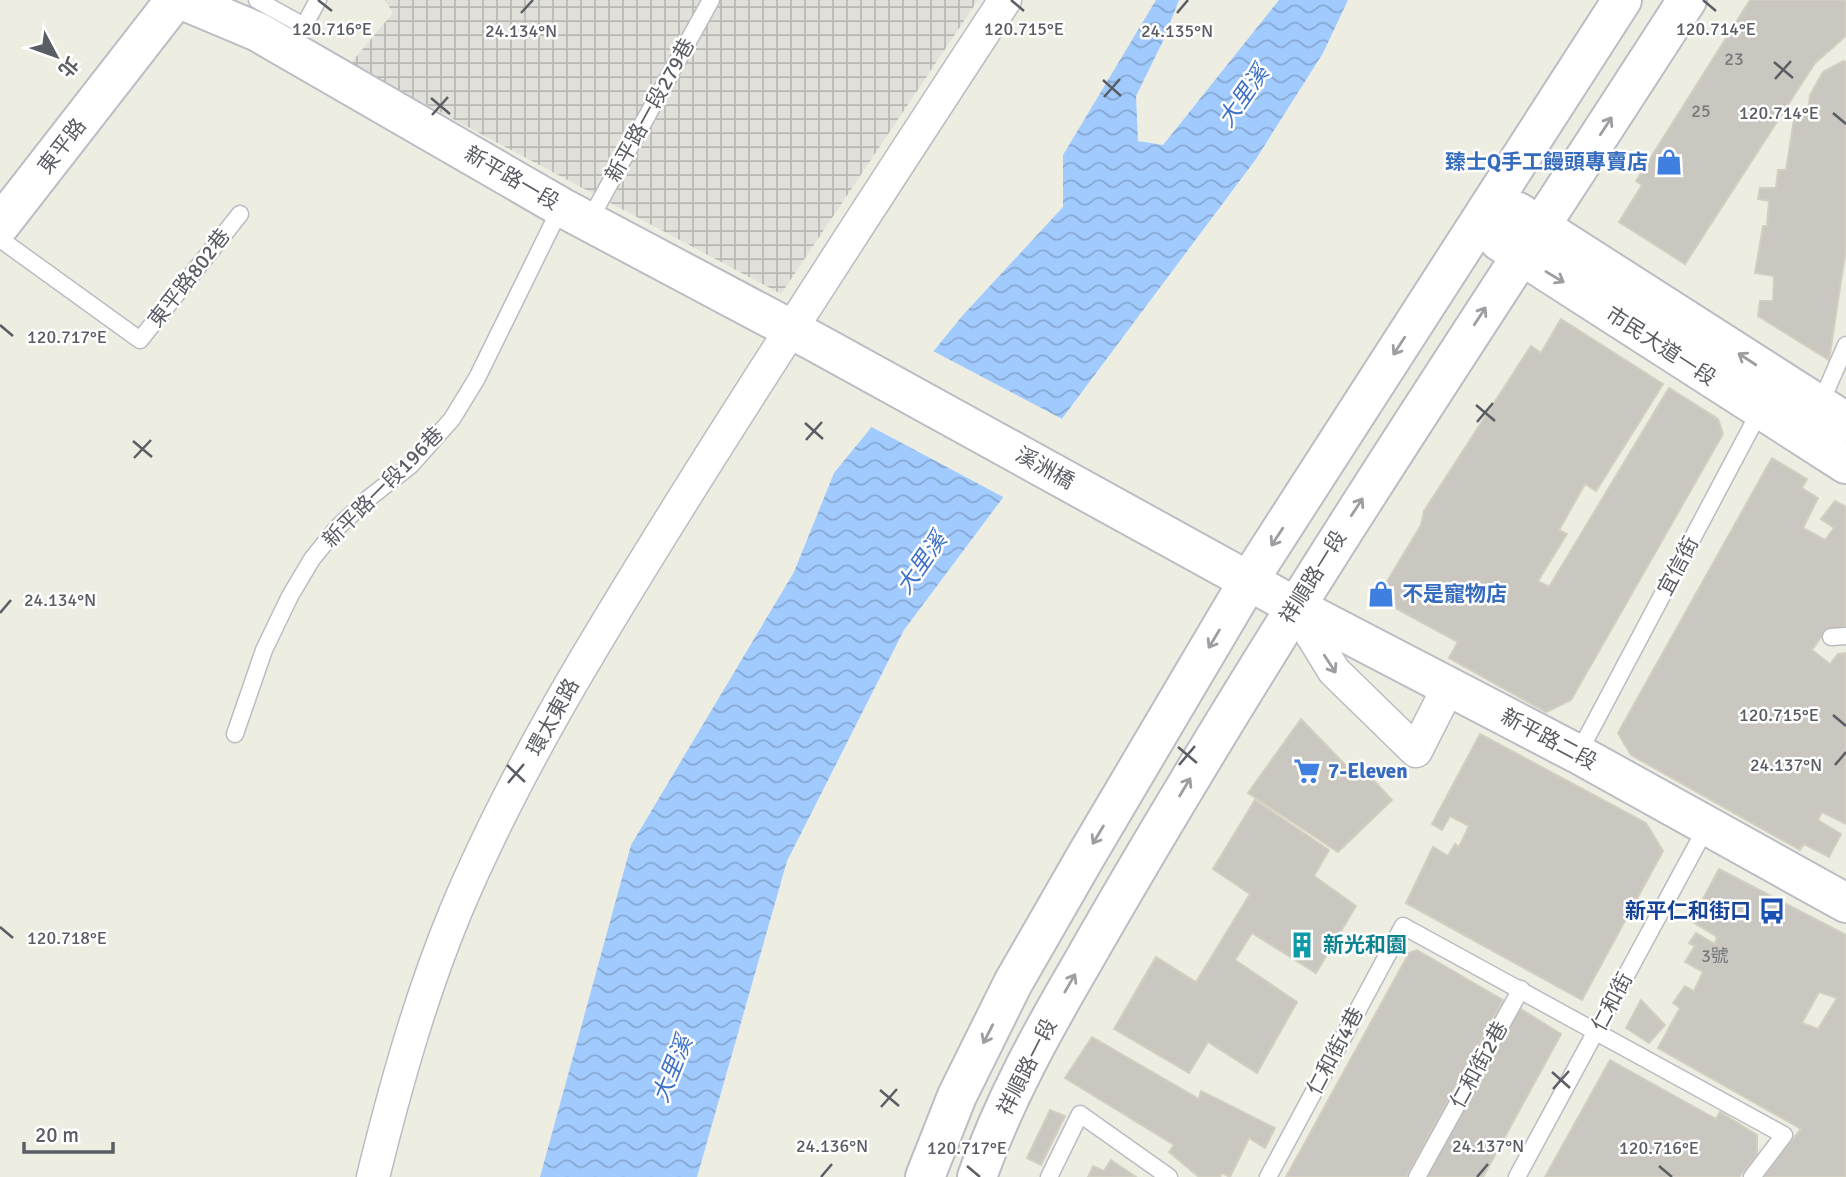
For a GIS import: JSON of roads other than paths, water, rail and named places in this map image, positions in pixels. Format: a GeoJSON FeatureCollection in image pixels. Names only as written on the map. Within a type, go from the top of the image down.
{"type":"FeatureCollection","features":[{"type":"Feature","properties":{"kind":"street","name":"東平路"},"geometry":{"type":"LineString","coordinates":[[0,225],[175,0]]}},
{"type":"Feature","properties":{"kind":"street","name":"新平路一段"},"geometry":{"type":"LineString","coordinates":[[182,0],[258,32],[575,214],[842,356]]}},
{"type":"Feature","properties":{"kind":"street","name":"環太東路"},"geometry":{"type":"LineString","coordinates":[[373,1177],[426,991],[456,912],[536,746],[597,638],[789,329],[1005,0]]}},
{"type":"Feature","properties":{"kind":"street"},"geometry":{"type":"LineString","coordinates":[[926,1177],[957,1096],[1013,983],[1249,580],[1622,0]]}},
{"type":"Feature","properties":{"kind":"street","name":"祥順路一段"},"geometry":{"type":"LineString","coordinates":[[978,1177],[1007,1101],[1058,1005],[1132,875],[1294,606],[1687,0]]}},
{"type":"Feature","properties":{"kind":"street","name":"市民大道一段"},"geometry":{"type":"LineString","coordinates":[[1486,212],[1769,395],[1817,421],[1846,464]]}},
{"type":"Feature","properties":{"kind":"street","name":"溪洲橋"},"geometry":{"type":"LineString","coordinates":[[842,356],[1249,580]]}},
{"type":"Feature","properties":{"kind":"street","name":"新平路二段"},"geometry":{"type":"LineString","coordinates":[[1249,580],[1578,754],[1846,903]]}},
{"type":"Feature","properties":{"kind":"street"},"geometry":{"type":"LineString","coordinates":[[1294,606],[1334,671],[1416,751],[1449,687]]}},
{"type":"Feature","properties":{"kind":"lane"},"geometry":{"type":"LineString","coordinates":[[257,0],[278,5],[304,26],[318,0]]}},
{"type":"Feature","properties":{"kind":"lane","name":"新平路一段279巷"},"geometry":{"type":"LineString","coordinates":[[575,214],[711,0]]}},
{"type":"Feature","properties":{"kind":"lane","name":"東平路802巷"},"geometry":{"type":"LineString","coordinates":[[0,239],[140,340],[240,214]]}},
{"type":"Feature","properties":{"kind":"lane","name":"新平路一段196巷"},"geometry":{"type":"LineString","coordinates":[[235,734],[264,650],[290,596],[312,559],[338,527],[411,465],[452,419],[575,214]]}},
{"type":"Feature","properties":{"kind":"lane"},"geometry":{"type":"LineString","coordinates":[[1817,421],[1846,345]]}},
{"type":"Feature","properties":{"kind":"lane","name":"宜信街"},"geometry":{"type":"LineString","coordinates":[[1578,754],[1769,395]]}},
{"type":"Feature","properties":{"kind":"lane","name":"仁和街"},"geometry":{"type":"LineString","coordinates":[[1517,1177],[1707,827]]}},
{"type":"Feature","properties":{"kind":"lane","name":"仁和街4巷"},"geometry":{"type":"LineString","coordinates":[[1268,1177],[1403,926],[1521,989]]}},
{"type":"Feature","properties":{"kind":"lane"},"geometry":{"type":"LineString","coordinates":[[1521,989],[1784,1135],[1752,1177]]}},
{"type":"Feature","properties":{"kind":"lane","name":"仁和街2巷"},"geometry":{"type":"LineString","coordinates":[[1417,1177],[1521,989]]}},
{"type":"Feature","properties":{"kind":"lane"},"geometry":{"type":"LineString","coordinates":[[1049,1177],[1080,1114],[1170,1177]]}},
{"type":"Feature","properties":{"kind":"water","name":"大里溪"},"geometry":{"type":"Polygon","coordinates":[[[1156,0],[1179,0],[1163,41],[1136,96],[1138,141],[1163,145],[1279,0],[1348,0],[1323,53],[1256,159],[904,630],[787,861],[697,1177],[540,1177],[631,845],[794,572],[834,473],[963,315],[1063,207],[1063,155],[1156,0]]]}},
{"type":"Feature","properties":{"kind":"place","name":"臻士Q手工饅頭專賣店"},"geometry":{"type":"Point","coordinates":[1669,162]}},
{"type":"Feature","properties":{"kind":"place","name":"不是寵物店"},"geometry":{"type":"Point","coordinates":[1381,594]}},
{"type":"Feature","properties":{"kind":"place","name":"7-Eleven"},"geometry":{"type":"Point","coordinates":[1307,771]}},
{"type":"Feature","properties":{"kind":"place","name":"新平仁和街口"},"geometry":{"type":"Point","coordinates":[1772,911]}},
{"type":"Feature","properties":{"kind":"place","name":"新光和園"},"geometry":{"type":"Point","coordinates":[1302,945]}}]}
